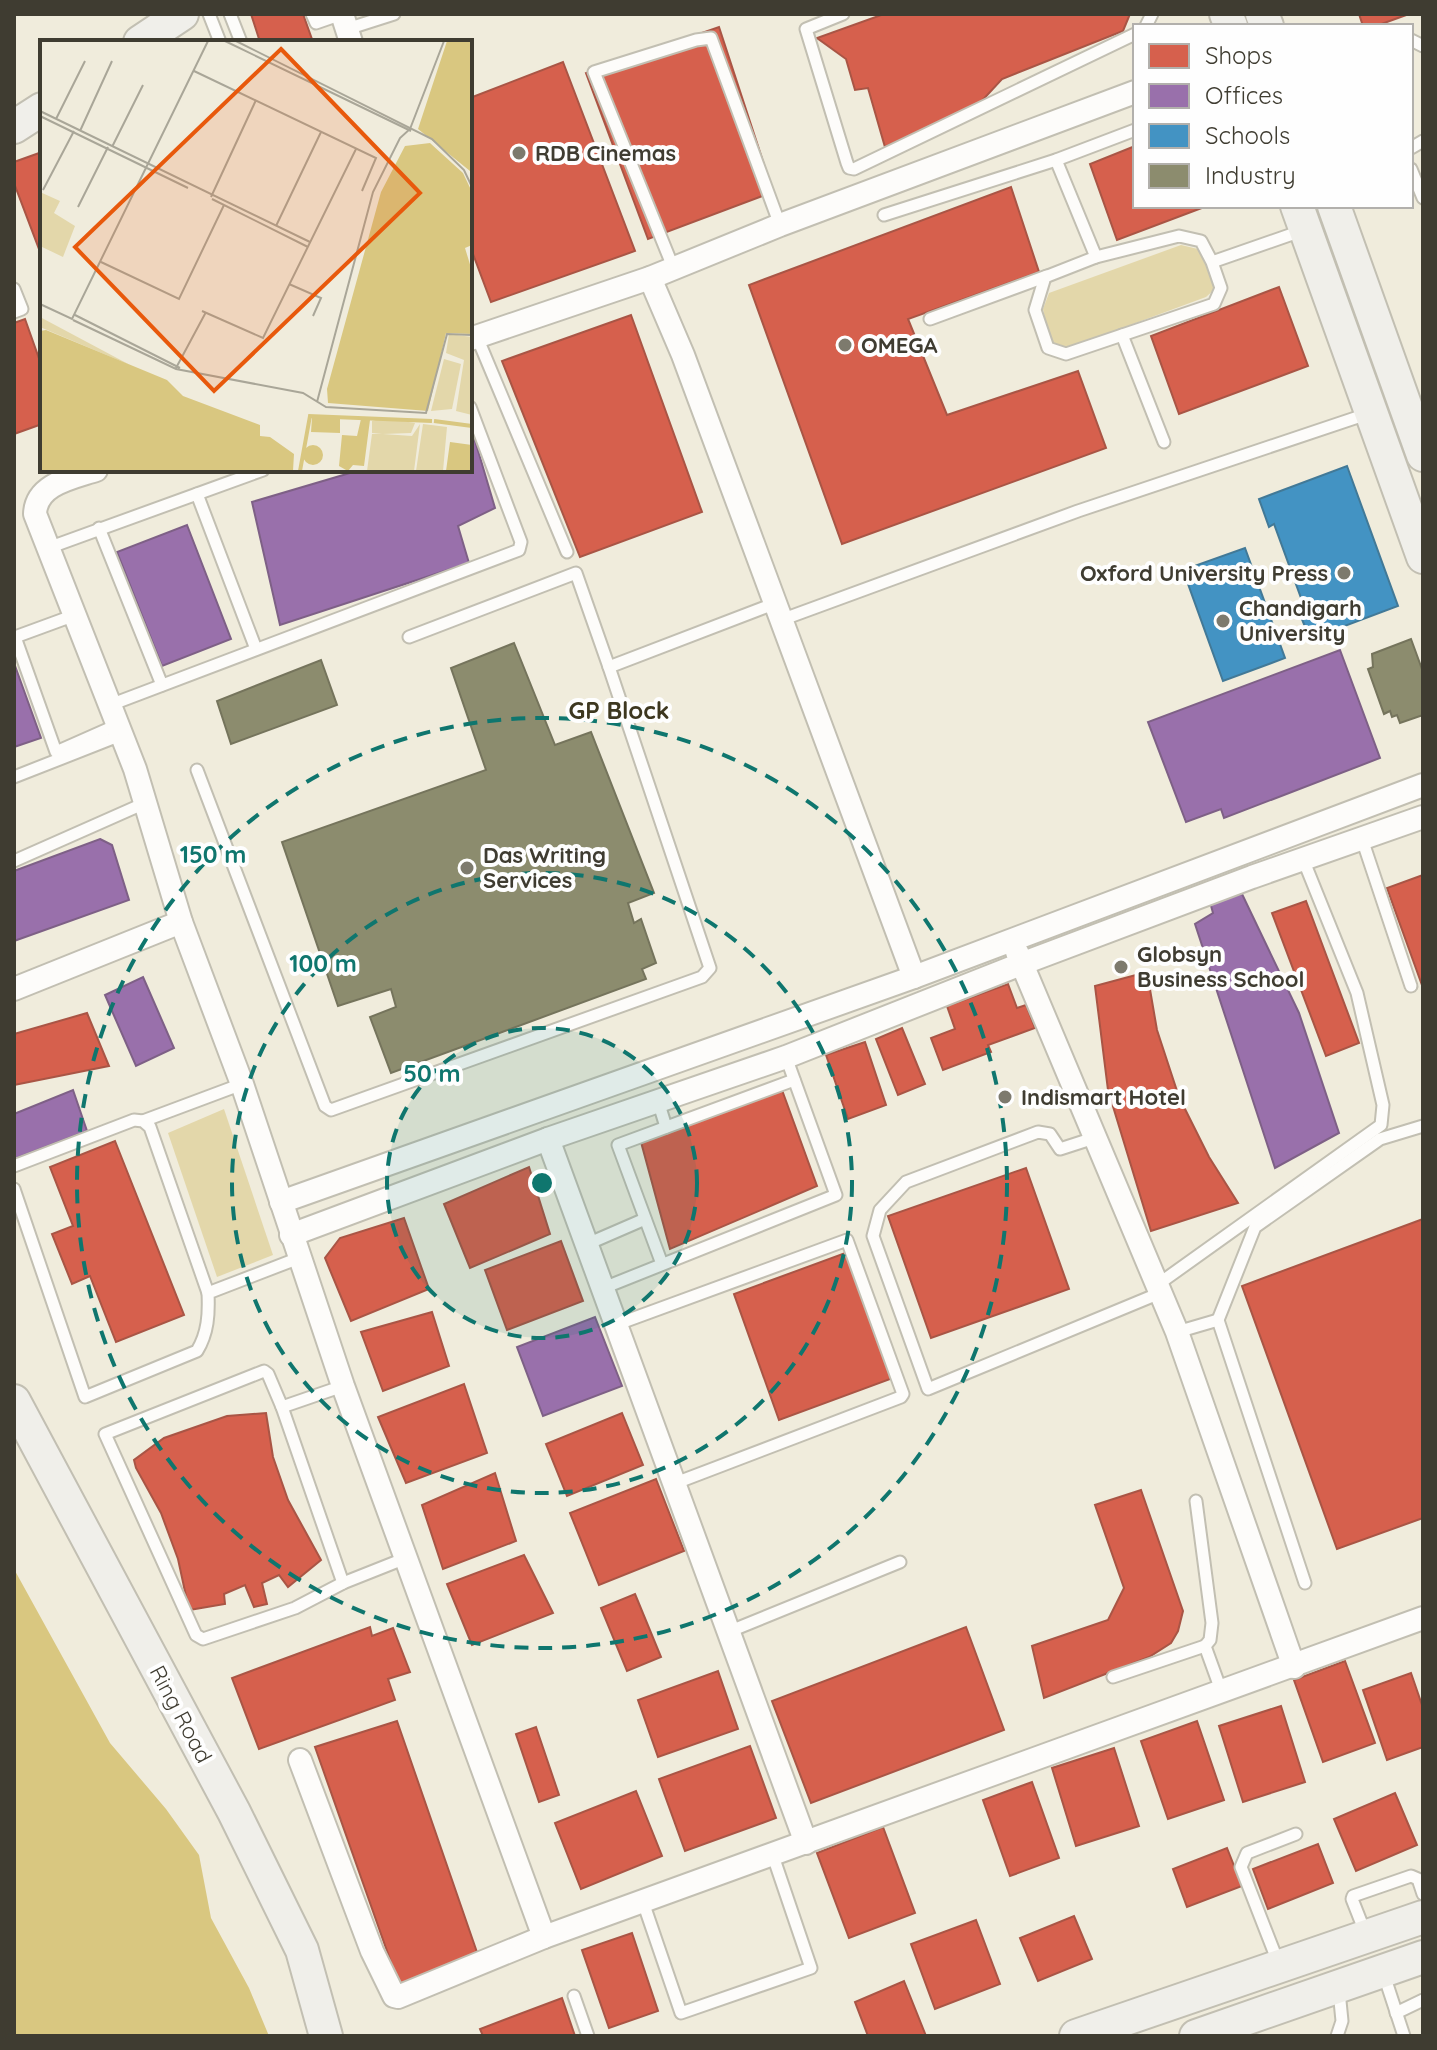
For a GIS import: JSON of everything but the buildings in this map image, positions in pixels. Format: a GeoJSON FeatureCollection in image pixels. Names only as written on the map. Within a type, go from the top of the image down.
{"type":"FeatureCollection","features":[{"type":"Feature","properties":{"kind":"street"},"geometry":{"type":"LineString","coordinates":[[145,40],[182,14]]}},
{"type":"Feature","properties":{"kind":"street"},"geometry":{"type":"LineString","coordinates":[[473,338],[650,278],[780,225],[1133,93]]}},
{"type":"Feature","properties":{"kind":"street"},"geometry":{"type":"LineString","coordinates":[[14,127],[40,110]]}},
{"type":"Feature","properties":{"kind":"street"},"geometry":{"type":"LineString","coordinates":[[1335,208],[1423,557]]}},
{"type":"Feature","properties":{"kind":"street"},"geometry":{"type":"LineString","coordinates":[[1301,218],[1388,410],[1423,455]]}},
{"type":"Feature","properties":{"kind":"street"},"geometry":{"type":"LineString","coordinates":[[650,278],[683,355],[914,977]]}},
{"type":"Feature","properties":{"kind":"street"},"geometry":{"type":"LineString","coordinates":[[90,472],[43,492],[35,504],[35,514],[145,803],[181,922],[242,1084],[343,1386],[544,1937]]}},
{"type":"Feature","properties":{"kind":"street"},"geometry":{"type":"LineString","coordinates":[[281,1202],[1013,941],[1423,785]]}},
{"type":"Feature","properties":{"kind":"street"},"geometry":{"type":"LineString","coordinates":[[291,1235],[548,1139],[786,1057],[1021,964],[1423,817]]}},
{"type":"Feature","properties":{"kind":"street"},"geometry":{"type":"LineString","coordinates":[[14,989],[181,922]]}},
{"type":"Feature","properties":{"kind":"street"},"geometry":{"type":"LineString","coordinates":[[1013,941],[1177,1332],[1294,1667]]}},
{"type":"Feature","properties":{"kind":"street"},"geometry":{"type":"LineString","coordinates":[[548,1139],[806,1843]]}},
{"type":"Feature","properties":{"kind":"street","name":"Ring Road"},"geometry":{"type":"LineString","coordinates":[[14,1401],[241,1826],[302,1950],[326,2036]]}},
{"type":"Feature","properties":{"kind":"street"},"geometry":{"type":"LineString","coordinates":[[300,1760],[372,1951],[395,1997],[544,1937],[1423,1618]]}},
{"type":"Feature","properties":{"kind":"street"},"geometry":{"type":"LineString","coordinates":[[1076,2036],[1423,1917]]}},
{"type":"Feature","properties":{"kind":"street"},"geometry":{"type":"LineString","coordinates":[[1196,2036],[1423,1957]]}},
{"type":"Feature","properties":{"kind":"lane"},"geometry":{"type":"LineString","coordinates":[[209,14],[219,40]]}},
{"type":"Feature","properties":{"kind":"lane"},"geometry":{"type":"LineString","coordinates":[[230,14],[240,40]]}},
{"type":"Feature","properties":{"kind":"lane"},"geometry":{"type":"LineString","coordinates":[[312,14],[316,23],[347,28],[394,14]]}},
{"type":"Feature","properties":{"kind":"lane"},"geometry":{"type":"LineString","coordinates":[[843,14],[806,29],[847,163],[849,168],[854,169],[1133,35]]}},
{"type":"Feature","properties":{"kind":"lane"},"geometry":{"type":"LineString","coordinates":[[673,267],[594,72],[711,38],[780,225]]}},
{"type":"Feature","properties":{"kind":"lane"},"geometry":{"type":"LineString","coordinates":[[884,215],[1056,160],[1133,131]]}},
{"type":"Feature","properties":{"kind":"lane"},"geometry":{"type":"LineString","coordinates":[[1056,160],[1096,257]]}},
{"type":"Feature","properties":{"kind":"lane"},"geometry":{"type":"LineString","coordinates":[[1413,174],[1423,198]]}},
{"type":"Feature","properties":{"kind":"lane"},"geometry":{"type":"LineString","coordinates":[[1212,262],[1301,218]]}},
{"type":"Feature","properties":{"kind":"lane"},"geometry":{"type":"LineString","coordinates":[[930,319],[1096,257],[1179,236],[1201,241],[1221,288],[1214,304],[1066,354],[1048,348],[1035,310],[1045,277],[1051,275]]}},
{"type":"Feature","properties":{"kind":"lane"},"geometry":{"type":"LineString","coordinates":[[14,289],[22,309],[14,312]]}},
{"type":"Feature","properties":{"kind":"lane"},"geometry":{"type":"LineString","coordinates":[[1122,335],[1164,442]]}},
{"type":"Feature","properties":{"kind":"lane"},"geometry":{"type":"LineString","coordinates":[[473,338],[567,552]]}},
{"type":"Feature","properties":{"kind":"lane"},"geometry":{"type":"LineString","coordinates":[[609,667],[1388,410]]}},
{"type":"Feature","properties":{"kind":"lane"},"geometry":{"type":"LineString","coordinates":[[14,777],[116,722],[162,685],[519,550],[521,542],[472,412]]}},
{"type":"Feature","properties":{"kind":"lane"},"geometry":{"type":"LineString","coordinates":[[48,548],[258,472]]}},
{"type":"Feature","properties":{"kind":"lane"},"geometry":{"type":"LineString","coordinates":[[197,494],[256,649]]}},
{"type":"Feature","properties":{"kind":"lane"},"geometry":{"type":"LineString","coordinates":[[99,528],[162,685]]}},
{"type":"Feature","properties":{"kind":"lane"},"geometry":{"type":"LineString","coordinates":[[197,770],[325,1106],[331,1110],[702,977],[710,968],[576,573],[409,637]]}},
{"type":"Feature","properties":{"kind":"lane"},"geometry":{"type":"LineString","coordinates":[[56,752],[14,637],[75,615]]}},
{"type":"Feature","properties":{"kind":"lane"},"geometry":{"type":"LineString","coordinates":[[14,771],[116,722]]}},
{"type":"Feature","properties":{"kind":"lane"},"geometry":{"type":"LineString","coordinates":[[14,861],[145,803]]}},
{"type":"Feature","properties":{"kind":"lane"},"geometry":{"type":"LineString","coordinates":[[1362,839],[1411,986]]}},
{"type":"Feature","properties":{"kind":"lane"},"geometry":{"type":"LineString","coordinates":[[1094,1138],[1060,1149],[1050,1134],[1038,1132],[906,1182],[880,1210],[873,1236],[928,1389],[1158,1289],[1381,1125],[1383,1105],[1357,993],[1303,859]]}},
{"type":"Feature","properties":{"kind":"lane"},"geometry":{"type":"LineString","coordinates":[[601,1289],[836,1195],[786,1057]]}},
{"type":"Feature","properties":{"kind":"lane"},"geometry":{"type":"LineString","coordinates":[[662,1264],[618,1145],[794,1080]]}},
{"type":"Feature","properties":{"kind":"lane"},"geometry":{"type":"LineString","coordinates":[[14,1166],[134,1120],[143,1121],[242,1084]]}},
{"type":"Feature","properties":{"kind":"lane"},"geometry":{"type":"LineString","coordinates":[[658,1101],[666,1127]]}},
{"type":"Feature","properties":{"kind":"lane"},"geometry":{"type":"LineString","coordinates":[[14,1189],[85,1397],[197,1351],[209,1316],[208,1293],[150,1127],[143,1121]]}},
{"type":"Feature","properties":{"kind":"lane"},"geometry":{"type":"LineString","coordinates":[[1305,1583],[1218,1320],[1255,1227],[1380,1139],[1423,1126]]}},
{"type":"Feature","properties":{"kind":"lane"},"geometry":{"type":"LineString","coordinates":[[585,1245],[645,1219]]}},
{"type":"Feature","properties":{"kind":"lane"},"geometry":{"type":"LineString","coordinates":[[614,1325],[847,1240],[903,1394],[901,1397],[672,1484]]}},
{"type":"Feature","properties":{"kind":"lane"},"geometry":{"type":"LineString","coordinates":[[208,1293],[299,1258]]}},
{"type":"Feature","properties":{"kind":"lane"},"geometry":{"type":"LineString","coordinates":[[1177,1332],[1218,1320]]}},
{"type":"Feature","properties":{"kind":"lane"},"geometry":{"type":"LineString","coordinates":[[343,1583],[282,1407],[264,1371],[105,1434],[199,1639],[295,1608],[343,1583],[406,1558]]}},
{"type":"Feature","properties":{"kind":"lane"},"geometry":{"type":"LineString","coordinates":[[282,1407],[343,1386]]}},
{"type":"Feature","properties":{"kind":"lane"},"geometry":{"type":"LineString","coordinates":[[1113,1677],[1205,1646],[1210,1640],[1212,1623],[1196,1501]]}},
{"type":"Feature","properties":{"kind":"lane"},"geometry":{"type":"LineString","coordinates":[[727,1632],[900,1562]]}},
{"type":"Feature","properties":{"kind":"lane"},"geometry":{"type":"LineString","coordinates":[[1205,1646],[1222,1693]]}},
{"type":"Feature","properties":{"kind":"lane"},"geometry":{"type":"LineString","coordinates":[[1280,1966],[1241,1867],[1247,1853],[1296,1834]]}},
{"type":"Feature","properties":{"kind":"lane"},"geometry":{"type":"LineString","coordinates":[[643,1902],[681,2013],[811,1968],[773,1856]]}},
{"type":"Feature","properties":{"kind":"lane"},"geometry":{"type":"LineString","coordinates":[[1367,1936],[1353,1896],[1411,1876],[1418,1879],[1423,1894]]}},
{"type":"Feature","properties":{"kind":"lane"},"geometry":{"type":"LineString","coordinates":[[1383,1971],[1404,2036]]}},
{"type":"Feature","properties":{"kind":"lane"},"geometry":{"type":"LineString","coordinates":[[1337,2036],[1342,2021],[1339,1987]]}},
{"type":"Feature","properties":{"kind":"lane"},"geometry":{"type":"LineString","coordinates":[[574,1996],[588,2036]]}},
{"type":"Feature","properties":{"kind":"lane"},"geometry":{"type":"LineString","coordinates":[[1396,2013],[1423,2000]]}},
{"type":"Feature","properties":{"kind":"shaded area"},"geometry":{"type":"Polygon","coordinates":[[[1181,245],[1202,250],[1217,287],[1206,297],[1068,348],[1050,343],[1043,309],[1049,293],[1181,245]]]}},
{"type":"Feature","properties":{"kind":"shaded area"},"geometry":{"type":"Polygon","coordinates":[[[224,1109],[273,1255],[217,1277],[168,1133],[224,1109]]]}},
{"type":"Feature","properties":{"kind":"shaded area"},"geometry":{"type":"Polygon","coordinates":[[[14,1569],[110,1743],[166,1809],[199,1855],[211,1918],[249,1988],[269,2036],[14,2036],[14,1569]]]}},
{"type":"Feature","properties":{"kind":"place","name":"RDB Cinemas"},"geometry":{"type":"Point","coordinates":[519,153]}},
{"type":"Feature","properties":{"kind":"place","name":"OMEGA"},"geometry":{"type":"Point","coordinates":[845,345]}},
{"type":"Feature","properties":{"kind":"place","name":"Oxford University Press"},"geometry":{"type":"Point","coordinates":[1344,573]}},
{"type":"Feature","properties":{"kind":"place","name":"Chandigarh University"},"geometry":{"type":"Point","coordinates":[1223,621]}},
{"type":"Feature","properties":{"kind":"place","name":"Das Writing Services"},"geometry":{"type":"Point","coordinates":[467,868]}},
{"type":"Feature","properties":{"kind":"place","name":"Globsyn Business School"},"geometry":{"type":"Point","coordinates":[1121,967]}},
{"type":"Feature","properties":{"kind":"place","name":"Indismart Hotel"},"geometry":{"type":"Point","coordinates":[1005,1097]}},
{"type":"Feature","properties":{"kind":"district","name":"GP Block"},"geometry":{"type":"Point","coordinates":[619,711]}}]}
